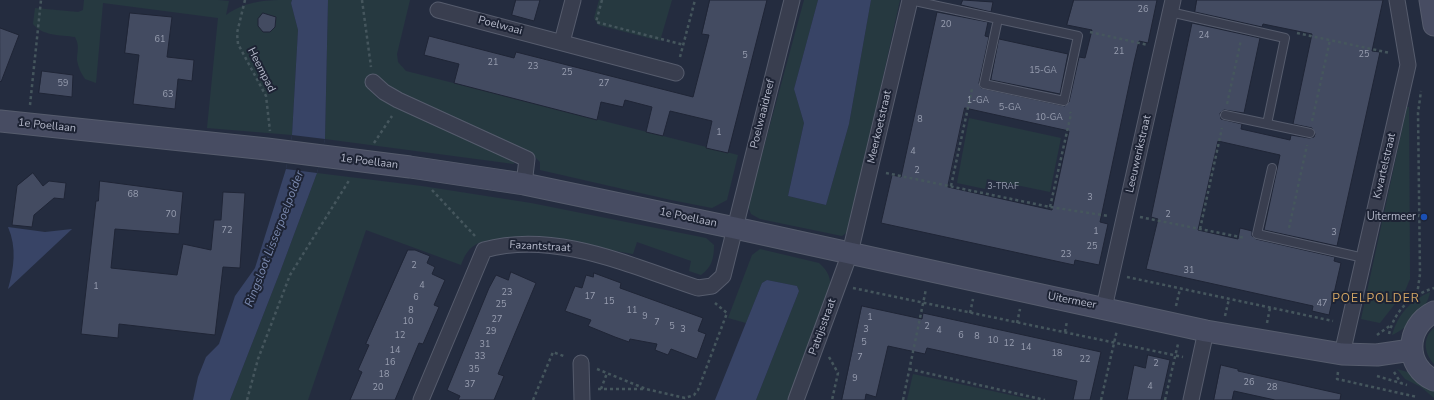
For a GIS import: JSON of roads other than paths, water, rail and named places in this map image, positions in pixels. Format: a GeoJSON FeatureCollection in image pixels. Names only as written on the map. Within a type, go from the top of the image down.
{"type":"FeatureCollection","features":[{"type":"Feature","properties":{"kind":"street"},"geometry":{"type":"LineString","coordinates":[[562,42],[573,0]]}},
{"type":"Feature","properties":{"kind":"street","name":"Poelwaaidreef"},"geometry":{"type":"LineString","coordinates":[[735,228],[792,0]]}},
{"type":"Feature","properties":{"kind":"street","name":"Meerkoetstraat"},"geometry":{"type":"LineString","coordinates":[[850,253],[910,0]]}},
{"type":"Feature","properties":{"kind":"street","name":"Kwartelstraat"},"geometry":{"type":"LineString","coordinates":[[1342,354],[1408,65],[1397,0]]}},
{"type":"Feature","properties":{"kind":"street"},"geometry":{"type":"LineString","coordinates":[[1430,0],[1434,25]]}},
{"type":"Feature","properties":{"kind":"street","name":"Leeuwerikstraat"},"geometry":{"type":"LineString","coordinates":[[1112,310],[1112,273],[1163,48],[1171,6]]}},
{"type":"Feature","properties":{"kind":"street","name":"Poelwaai"},"geometry":{"type":"LineString","coordinates":[[438,10],[676,73]]}},
{"type":"Feature","properties":{"kind":"street"},"geometry":{"type":"LineString","coordinates":[[373,82],[384,92],[398,100],[527,159],[524,184]]}},
{"type":"Feature","properties":{"kind":"street","name":"1e Poellaan"},"geometry":{"type":"LineString","coordinates":[[0,121],[267,149],[524,184],[735,228]]}},
{"type":"Feature","properties":{"kind":"street","name":"Uitermeer"},"geometry":{"type":"LineString","coordinates":[[735,228],[1206,331],[1342,354],[1377,355],[1411,350]]}},
{"type":"Feature","properties":{"kind":"street","name":"Fazantstraat"},"geometry":{"type":"LineString","coordinates":[[421,400],[484,250],[508,245],[543,245],[580,250],[698,288],[712,286],[723,276],[735,228]]}},
{"type":"Feature","properties":{"kind":"street","name":"Patrijsstraat"},"geometry":{"type":"LineString","coordinates":[[796,400],[850,253]]}},
{"type":"Feature","properties":{"kind":"street"},"geometry":{"type":"LineString","coordinates":[[1426,385],[1426,376],[1418,367],[1411,350],[1412,340],[1417,326],[1423,319],[1434,312]]}},
{"type":"Feature","properties":{"kind":"street"},"geometry":{"type":"LineString","coordinates":[[1191,400],[1206,331]]}},
{"type":"Feature","properties":{"kind":"street"},"geometry":{"type":"LineString","coordinates":[[581,363],[582,395]]}},
{"type":"Feature","properties":{"kind":"lane","name":"Meerkoetstraat"},"geometry":{"type":"LineString","coordinates":[[910,0],[1078,36],[1064,101],[984,84],[998,19]]}},
{"type":"Feature","properties":{"kind":"lane"},"geometry":{"type":"LineString","coordinates":[[1171,6],[1285,38],[1267,124]]}},
{"type":"Feature","properties":{"kind":"lane"},"geometry":{"type":"LineString","coordinates":[[1225,115],[1310,133]]}},
{"type":"Feature","properties":{"kind":"lane"},"geometry":{"type":"LineString","coordinates":[[1272,168],[1257,234],[1364,258]]}},
{"type":"Feature","properties":{"kind":"water","name":"Ringsloot Lisserpoelpolder"},"geometry":{"type":"Polygon","coordinates":[[[292,0],[328,0],[325,139],[317,173],[230,400],[193,400],[198,377],[206,357],[219,344],[235,296],[255,268],[286,169],[292,135],[298,30],[291,3],[292,0]]]}},
{"type":"Feature","properties":{"kind":"water"},"geometry":{"type":"Polygon","coordinates":[[[818,0],[871,0],[849,124],[826,205],[788,196],[804,123],[794,89],[818,0]]]}},
{"type":"Feature","properties":{"kind":"water"},"geometry":{"type":"Polygon","coordinates":[[[8,227],[45,232],[72,229],[8,289],[12,273],[14,250],[8,227]]]}},
{"type":"Feature","properties":{"kind":"water"},"geometry":{"type":"Polygon","coordinates":[[[767,280],[797,286],[799,291],[756,400],[715,400],[762,283],[767,280]]]}},
{"type":"Feature","properties":{"kind":"place","name":"Uitermeer"},"geometry":{"type":"Point","coordinates":[1424,217]}},
{"type":"Feature","properties":{"kind":"district","name":"POELPOLDER"},"geometry":{"type":"Point","coordinates":[1376,299]}}]}
